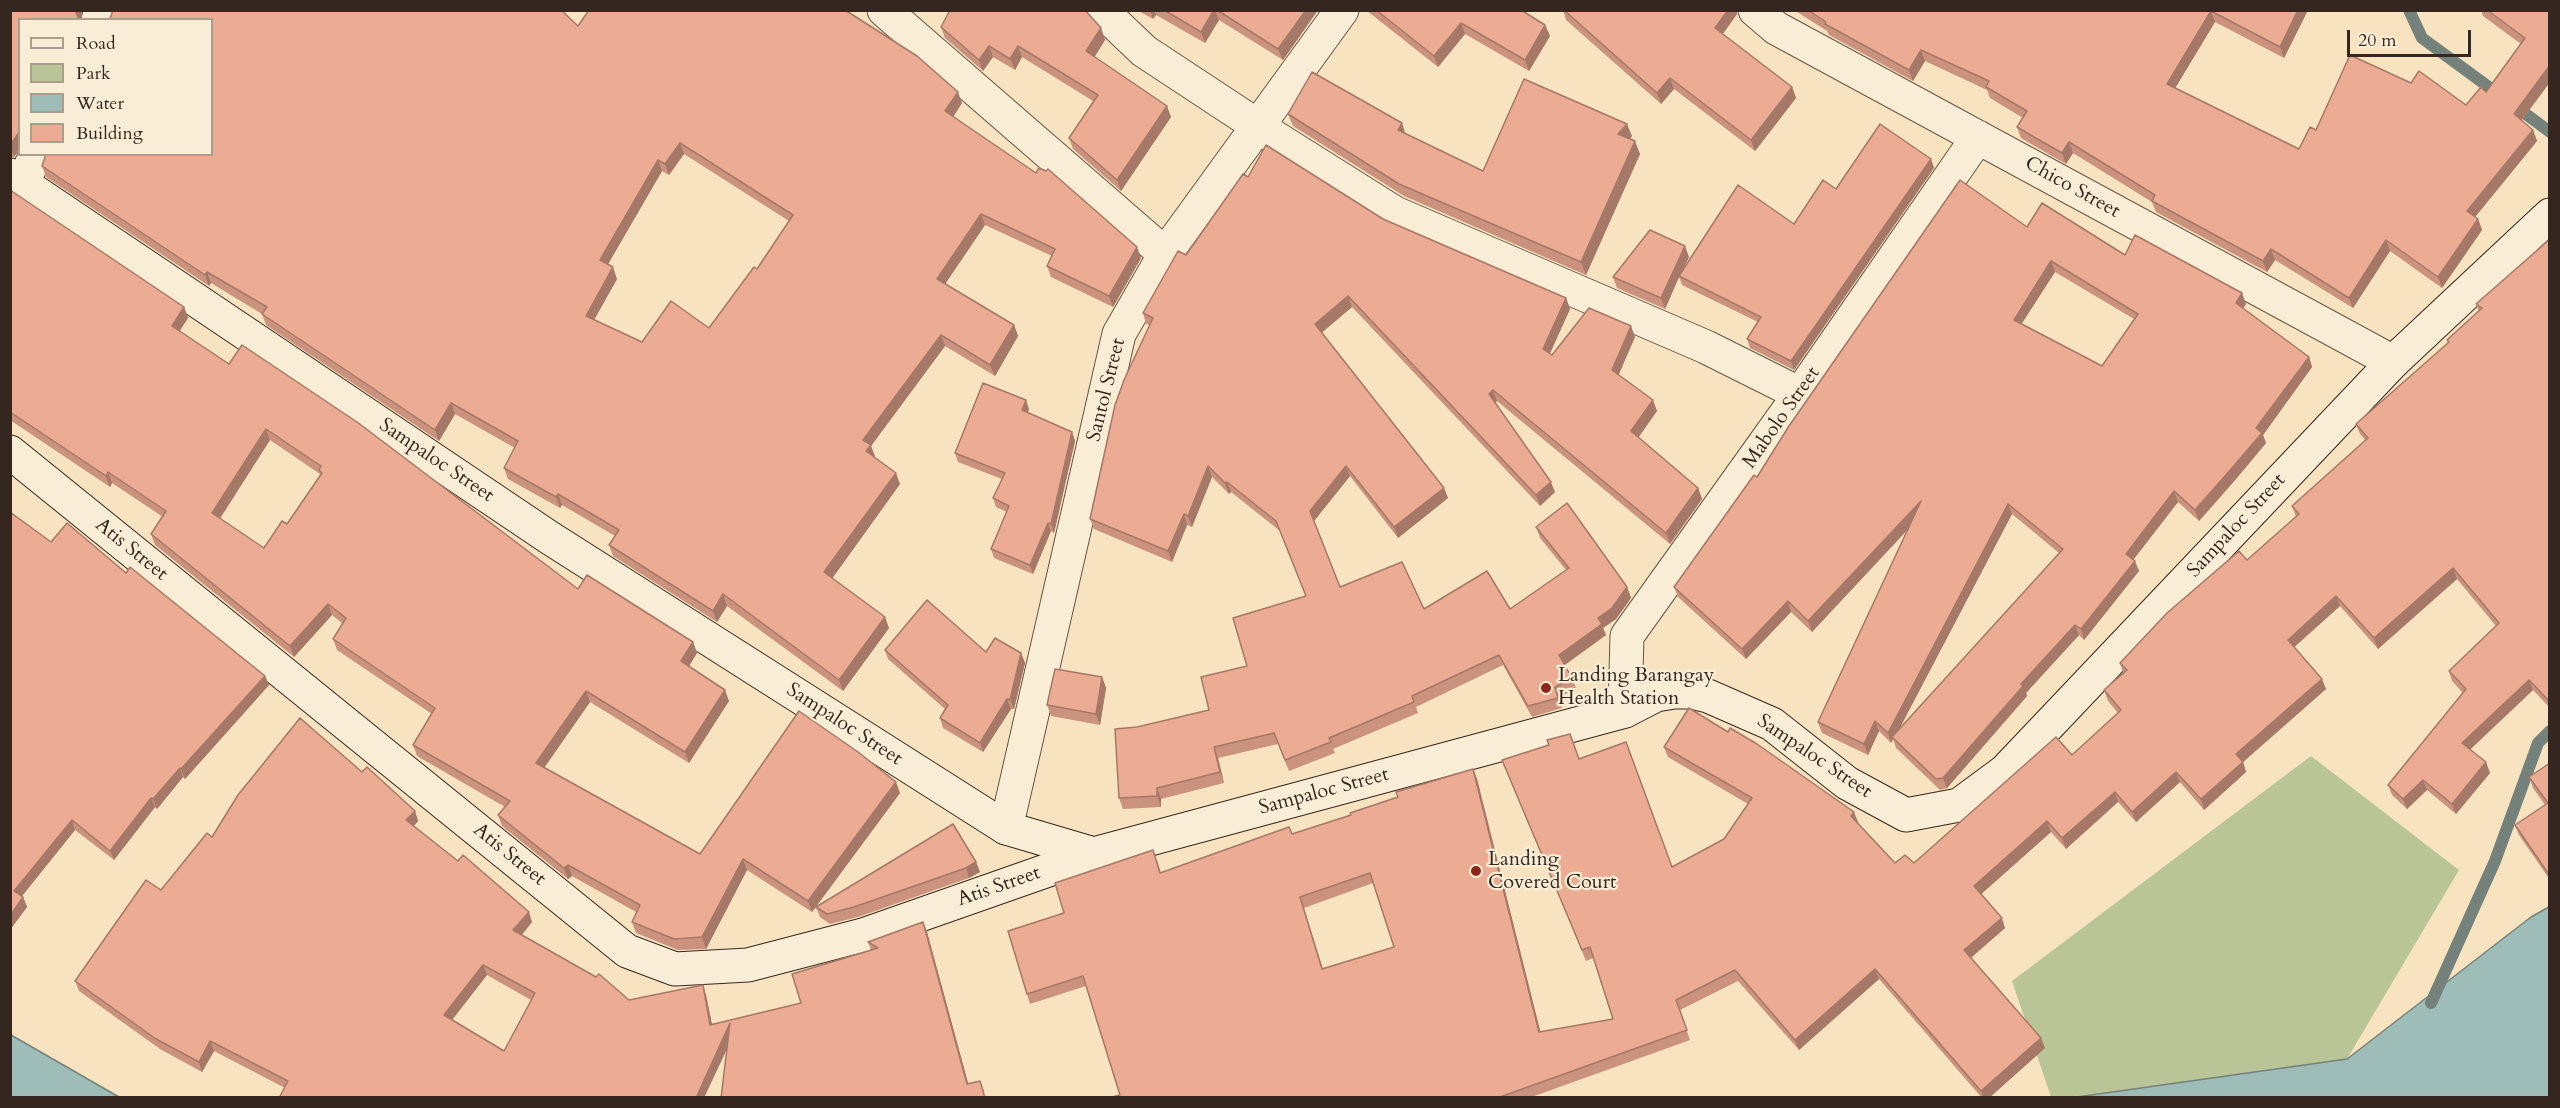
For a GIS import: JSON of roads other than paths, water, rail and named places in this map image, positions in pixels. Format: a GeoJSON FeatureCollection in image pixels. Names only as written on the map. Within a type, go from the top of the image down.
{"type":"FeatureCollection","features":[{"type":"Feature","properties":{"kind":"street"},"geometry":{"type":"LineString","coordinates":[[1101,10],[1144,51],[1395,213],[1706,347],[1800,394]]}},
{"type":"Feature","properties":{"kind":"street","name":"Santol Street"},"geometry":{"type":"LineString","coordinates":[[1006,828],[1119,334],[1165,254],[1342,10]]}},
{"type":"Feature","properties":{"kind":"street","name":"Chico Street"},"geometry":{"type":"LineString","coordinates":[[1755,10],[1776,28],[2393,362]]}},
{"type":"Feature","properties":{"kind":"street"},"geometry":{"type":"LineString","coordinates":[[906,17],[1165,254]]}},
{"type":"Feature","properties":{"kind":"street","name":"Mabolo Street"},"geometry":{"type":"LineString","coordinates":[[1625,711],[1627,636],[1800,394],[1978,137]]}},
{"type":"Feature","properties":{"kind":"street","name":"Sampaloc Street"},"geometry":{"type":"LineString","coordinates":[[23,171],[550,538],[1006,828],[1094,854],[1625,711],[1656,695],[1674,692],[1691,692],[1708,696],[1772,724],[1848,783],[1906,815],[1959,805],[2005,771],[2393,362],[2550,215]]}},
{"type":"Feature","properties":{"kind":"street","name":"Atis Street"},"geometry":{"type":"LineString","coordinates":[[10,452],[627,951],[675,969],[748,966],[852,938],[1094,854]]}},
{"type":"Feature","properties":{"kind":"water"},"geometry":{"type":"Polygon","coordinates":[[[2549,907],[2549,1097],[2077,1097],[2347,1059],[2531,917],[2549,907]]]}},
{"type":"Feature","properties":{"kind":"water"},"geometry":{"type":"Polygon","coordinates":[[[11,1035],[119,1097],[11,1097],[11,1035]]]}},
{"type":"Feature","properties":{"kind":"waterway"},"geometry":{"type":"LineString","coordinates":[[2409,10],[2422,38],[2501,96]]}},
{"type":"Feature","properties":{"kind":"waterway"},"geometry":{"type":"LineString","coordinates":[[2515,106],[2550,132]]}},
{"type":"Feature","properties":{"kind":"waterway"},"geometry":{"type":"LineString","coordinates":[[2431,1003],[2495,861],[2538,743],[2550,731]]}},
{"type":"Feature","properties":{"kind":"place","name":"Landing Barangay Health Station"},"geometry":{"type":"Point","coordinates":[1546,688]}},
{"type":"Feature","properties":{"kind":"place","name":"Landing Covered Court"},"geometry":{"type":"Point","coordinates":[1476,871]}}]}
